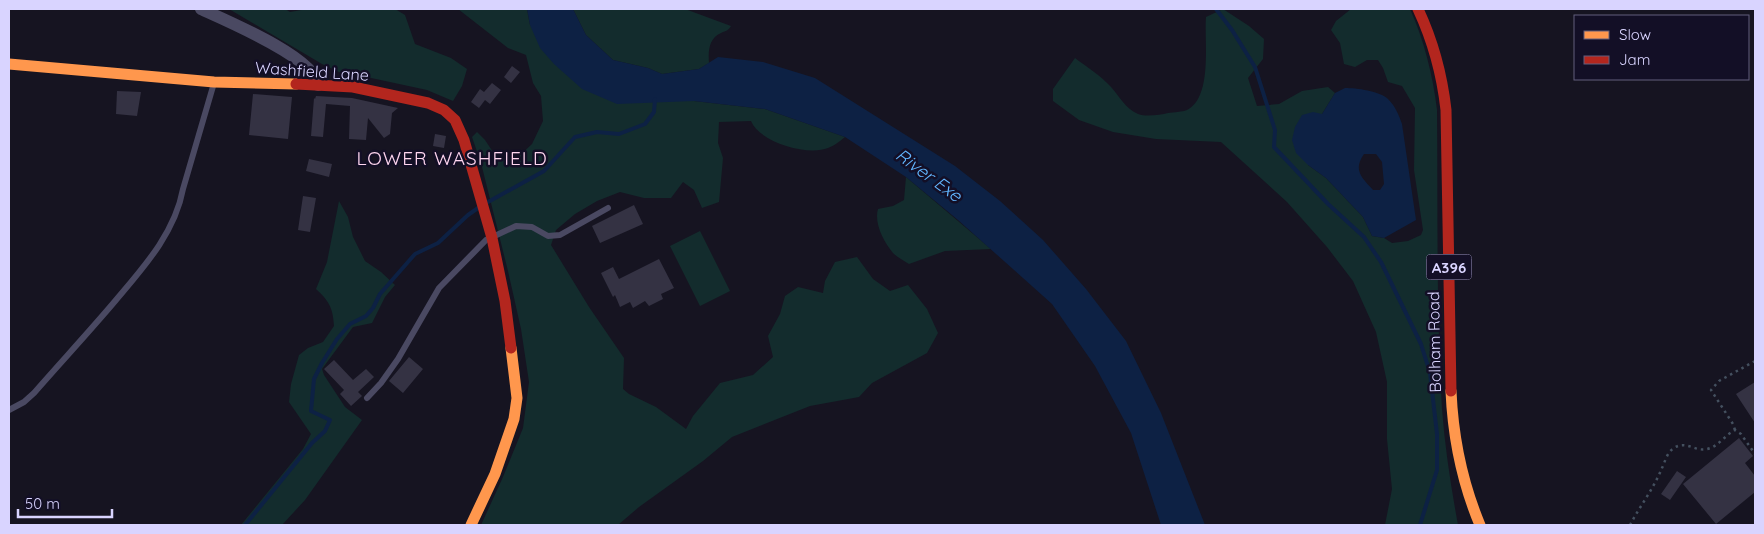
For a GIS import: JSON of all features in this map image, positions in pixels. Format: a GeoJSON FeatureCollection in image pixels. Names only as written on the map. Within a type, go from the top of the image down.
{"type":"FeatureCollection","features":[{"type":"Feature","properties":{"kind":"street"},"geometry":{"type":"LineString","coordinates":[[201,9],[272,43],[307,66],[316,77],[318,84]]}},
{"type":"Feature","properties":{"kind":"street","name":"Bolham Road"},"geometry":{"type":"LineString","coordinates":[[1418,9],[1437,63],[1445,99],[1448,161],[1450,386],[1454,434],[1460,469],[1470,504],[1480,525]]}},
{"type":"Feature","properties":{"kind":"street","name":"Washfield Lane"},"geometry":{"type":"LineString","coordinates":[[9,64],[214,82],[318,84],[353,87],[428,102],[444,110],[459,126],[492,238],[505,301],[517,398],[514,419],[495,474],[470,525]]}},
{"type":"Feature","properties":{"kind":"lane"},"geometry":{"type":"LineString","coordinates":[[9,410],[24,402],[34,392],[105,313],[154,252],[180,204],[214,82]]}},
{"type":"Feature","properties":{"kind":"lane"},"geometry":{"type":"LineString","coordinates":[[367,398],[382,383],[398,359],[439,288],[486,240],[516,226],[524,226],[541,231],[548,236],[560,234],[608,208]]}},
{"type":"Feature","properties":{"kind":"path"},"geometry":{"type":"LineString","coordinates":[[1755,361],[1719,381],[1711,390],[1735,430],[1741,434],[1755,454]]}},
{"type":"Feature","properties":{"kind":"path"},"geometry":{"type":"LineString","coordinates":[[1630,525],[1659,477],[1670,451],[1682,445],[1704,450],[1712,448],[1735,430]]}},
{"type":"Feature","properties":{"kind":"green space"},"geometry":{"type":"Polygon","coordinates":[[[229,9],[285,9],[290,12],[307,9],[395,9],[405,15],[415,44],[451,58],[467,69],[462,86],[453,101],[427,90],[341,73],[322,64],[229,9]]]}},
{"type":"Feature","properties":{"kind":"green space"},"geometry":{"type":"Polygon","coordinates":[[[458,9],[527,9],[530,25],[694,101],[765,109],[845,137],[828,148],[819,150],[797,149],[785,146],[764,136],[751,121],[719,122],[718,143],[723,158],[719,202],[702,208],[694,190],[683,182],[671,198],[644,198],[620,192],[597,201],[575,214],[556,230],[551,245],[589,307],[624,358],[623,389],[629,394],[656,407],[686,429],[693,416],[720,383],[753,375],[773,357],[768,336],[780,314],[785,296],[798,287],[823,293],[825,281],[835,262],[857,257],[873,279],[890,291],[908,285],[927,309],[938,333],[927,353],[872,383],[859,397],[810,406],[732,437],[618,525],[481,525],[523,428],[529,382],[521,329],[508,271],[481,163],[472,137],[477,132],[497,158],[515,160],[532,144],[543,121],[541,96],[533,83],[526,55],[508,48],[458,9]]]}},
{"type":"Feature","properties":{"kind":"green space"},"geometry":{"type":"Polygon","coordinates":[[[573,9],[685,9],[731,26],[728,30],[714,38],[709,50],[709,63],[699,69],[662,74],[648,68],[613,60],[586,35],[573,9]]]}},
{"type":"Feature","properties":{"kind":"green space"},"geometry":{"type":"Polygon","coordinates":[[[1223,9],[1249,26],[1264,39],[1263,59],[1248,78],[1257,106],[1279,104],[1302,91],[1328,87],[1335,93],[1322,114],[1308,165],[1326,178],[1363,217],[1372,236],[1384,238],[1392,243],[1408,241],[1421,235],[1423,230],[1414,170],[1415,108],[1402,86],[1388,82],[1378,60],[1367,60],[1355,67],[1344,64],[1340,43],[1331,30],[1336,21],[1351,9],[1410,9],[1420,33],[1427,58],[1437,110],[1440,372],[1445,438],[1458,525],[1385,525],[1392,489],[1387,439],[1387,382],[1376,332],[1353,281],[1327,247],[1287,202],[1221,142],[1156,139],[1113,132],[1079,120],[1053,101],[1053,89],[1075,58],[1103,79],[1126,106],[1138,114],[1153,115],[1187,110],[1195,103],[1201,93],[1204,81],[1206,67],[1206,17],[1223,9]]]}},
{"type":"Feature","properties":{"kind":"green space"},"geometry":{"type":"Polygon","coordinates":[[[906,177],[991,249],[945,251],[909,264],[895,254],[889,248],[880,232],[877,214],[878,209],[893,206],[904,200],[906,177]]]}},
{"type":"Feature","properties":{"kind":"green space"},"geometry":{"type":"Polygon","coordinates":[[[339,201],[348,217],[353,237],[365,261],[395,285],[385,297],[372,323],[353,327],[322,369],[345,407],[362,420],[305,500],[282,525],[241,525],[303,449],[311,434],[289,402],[291,384],[299,355],[308,348],[323,342],[334,326],[333,314],[329,305],[316,289],[327,262],[339,201]]]}},
{"type":"Feature","properties":{"kind":"green space"},"geometry":{"type":"Polygon","coordinates":[[[700,231],[730,291],[700,306],[670,246],[700,231]]]}},
{"type":"Feature","properties":{"kind":"water","name":"River Exe"},"geometry":{"type":"Polygon","coordinates":[[[527,9],[573,9],[586,35],[613,60],[648,68],[662,74],[699,69],[718,57],[763,62],[815,78],[955,166],[1000,201],[1043,240],[1086,289],[1126,341],[1161,413],[1205,525],[1161,525],[1131,433],[1095,366],[1052,304],[958,220],[906,177],[845,137],[765,109],[694,101],[617,104],[582,89],[554,64],[540,48],[530,25],[527,9]]]}},
{"type":"Feature","properties":{"kind":"water"},"geometry":{"type":"Polygon","coordinates":[[[1345,88],[1361,89],[1384,96],[1393,105],[1402,124],[1416,220],[1384,238],[1372,236],[1363,217],[1326,178],[1308,165],[1296,153],[1292,140],[1295,127],[1302,115],[1313,112],[1322,114],[1335,93],[1345,88]],[[1364,154],[1359,169],[1362,177],[1373,190],[1380,190],[1384,184],[1382,162],[1376,154],[1364,154]]]}},
{"type":"Feature","properties":{"kind":"building"},"geometry":{"type":"Polygon","coordinates":[[[512,66],[520,72],[511,83],[504,77],[512,66]]]}},
{"type":"Feature","properties":{"kind":"building"},"geometry":{"type":"Polygon","coordinates":[[[492,83],[501,90],[490,104],[485,100],[479,108],[471,102],[480,89],[484,92],[492,83]]]}},
{"type":"Feature","properties":{"kind":"building"},"geometry":{"type":"Polygon","coordinates":[[[117,91],[141,92],[137,116],[116,114],[117,91]]]}},
{"type":"Feature","properties":{"kind":"building"},"geometry":{"type":"Polygon","coordinates":[[[253,94],[292,97],[288,139],[249,135],[253,94]]]}},
{"type":"Feature","properties":{"kind":"building"},"geometry":{"type":"Polygon","coordinates":[[[316,96],[352,98],[398,108],[392,113],[390,134],[384,138],[368,118],[366,140],[349,139],[350,106],[326,104],[323,137],[311,136],[314,98],[316,96]]]}},
{"type":"Feature","properties":{"kind":"building"},"geometry":{"type":"Polygon","coordinates":[[[435,134],[446,136],[444,148],[433,146],[435,134]]]}},
{"type":"Feature","properties":{"kind":"building"},"geometry":{"type":"Polygon","coordinates":[[[309,159],[332,164],[329,177],[306,171],[309,159]]]}},
{"type":"Feature","properties":{"kind":"building"},"geometry":{"type":"Polygon","coordinates":[[[303,196],[316,198],[310,232],[298,230],[303,196]]]}},
{"type":"Feature","properties":{"kind":"building"},"geometry":{"type":"Polygon","coordinates":[[[634,205],[643,224],[600,243],[592,226],[634,205]]]}},
{"type":"Feature","properties":{"kind":"building"},"geometry":{"type":"Polygon","coordinates":[[[659,259],[674,288],[661,294],[663,299],[649,306],[645,301],[633,308],[630,302],[620,307],[601,273],[613,267],[619,279],[659,259]]]}},
{"type":"Feature","properties":{"kind":"building"},"geometry":{"type":"Polygon","coordinates":[[[409,357],[423,369],[403,393],[389,381],[409,357]]]}},
{"type":"Feature","properties":{"kind":"building"},"geometry":{"type":"Polygon","coordinates":[[[334,360],[353,380],[366,369],[374,377],[358,392],[362,396],[351,406],[340,394],[344,390],[324,369],[334,360]]]}},
{"type":"Feature","properties":{"kind":"building"},"geometry":{"type":"Polygon","coordinates":[[[1755,382],[1755,423],[1736,394],[1755,382]]]}},
{"type":"Feature","properties":{"kind":"building"},"geometry":{"type":"Polygon","coordinates":[[[1739,438],[1753,456],[1745,463],[1755,476],[1755,492],[1716,524],[1683,484],[1739,438]]]}},
{"type":"Feature","properties":{"kind":"building"},"geometry":{"type":"Polygon","coordinates":[[[1677,471],[1686,477],[1670,500],[1661,494],[1677,471]]]}},
{"type":"Feature","properties":{"kind":"waterway"},"geometry":{"type":"LineString","coordinates":[[1216,9],[1232,30],[1255,67],[1275,130],[1274,147],[1328,204],[1364,237],[1381,262],[1421,344],[1430,373],[1437,434],[1437,470],[1420,525]]}},
{"type":"Feature","properties":{"kind":"waterway"},"geometry":{"type":"LineString","coordinates":[[488,202],[544,171],[575,137],[597,132],[619,134],[645,124],[654,112],[655,99]]}},
{"type":"Feature","properties":{"kind":"waterway"},"geometry":{"type":"LineString","coordinates":[[245,525],[312,443],[325,431],[330,420],[311,411],[314,379],[337,339],[350,324],[366,316],[373,308],[380,294],[415,254],[438,243],[478,208]]}},
{"type":"Feature","properties":{"kind":"traffic: slow"},"geometry":{"type":"LineString","coordinates":[[9,64],[214,82],[296,84]]}},
{"type":"Feature","properties":{"kind":"traffic: slow"},"geometry":{"type":"LineString","coordinates":[[471,525],[495,474],[514,419],[517,398],[511,348]]}},
{"type":"Feature","properties":{"kind":"traffic: slow"},"geometry":{"type":"LineString","coordinates":[[1451,391],[1456,443],[1463,476],[1480,525]]}},
{"type":"Feature","properties":{"kind":"traffic: jam"},"geometry":{"type":"LineString","coordinates":[[1418,9],[1436,58],[1446,110],[1451,391]]}},
{"type":"Feature","properties":{"kind":"traffic: jam"},"geometry":{"type":"LineString","coordinates":[[296,84],[353,87],[428,103],[444,110],[455,120],[464,140],[492,238],[505,301],[511,348]]}},
{"type":"Feature","properties":{"kind":"district","name":"LOWER WASHFIELD"},"geometry":{"type":"Point","coordinates":[452,158]}}]}
